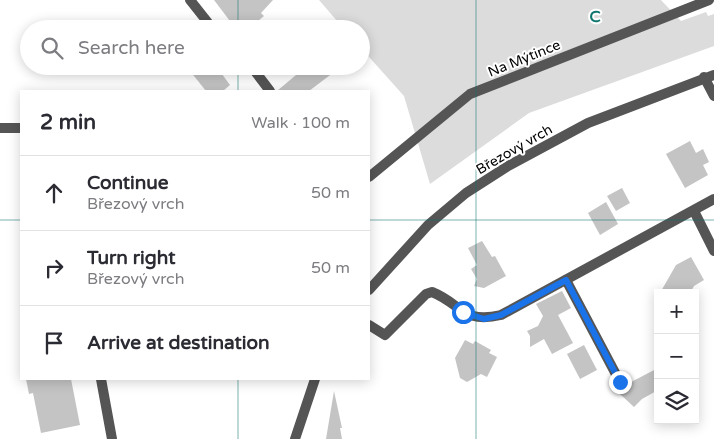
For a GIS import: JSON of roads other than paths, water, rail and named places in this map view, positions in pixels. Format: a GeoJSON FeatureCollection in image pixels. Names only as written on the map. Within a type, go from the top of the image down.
{"type":"FeatureCollection","features":[{"type":"Feature","properties":{"kind":"street"},"geometry":{"type":"LineString","coordinates":[[190,0],[205,20]]}},
{"type":"Feature","properties":{"kind":"street","name":"Na Mýtince"},"geometry":{"type":"LineString","coordinates":[[370,176],[470,94],[710,0]]}},
{"type":"Feature","properties":{"kind":"street"},"geometry":{"type":"LineString","coordinates":[[258,75],[269,90]]}},
{"type":"Feature","properties":{"kind":"street","name":"Březový vrch"},"geometry":{"type":"LineString","coordinates":[[370,289],[428,225],[466,194],[508,166],[588,123],[709,76],[714,96]]}},
{"type":"Feature","properties":{"kind":"street"},"geometry":{"type":"LineString","coordinates":[[0,128],[20,128]]}},
{"type":"Feature","properties":{"kind":"street"},"geometry":{"type":"LineString","coordinates":[[370,326],[385,335],[426,294],[432,292],[472,316],[484,319],[501,315],[714,199]]}},
{"type":"Feature","properties":{"kind":"street"},"geometry":{"type":"LineString","coordinates":[[694,211],[714,251]]}},
{"type":"Feature","properties":{"kind":"street"},"geometry":{"type":"LineString","coordinates":[[566,280],[620,382]]}},
{"type":"Feature","properties":{"kind":"street"},"geometry":{"type":"LineString","coordinates":[[101,380],[112,439]]}},
{"type":"Feature","properties":{"kind":"street"},"geometry":{"type":"LineString","coordinates":[[295,439],[315,380]]}}]}
